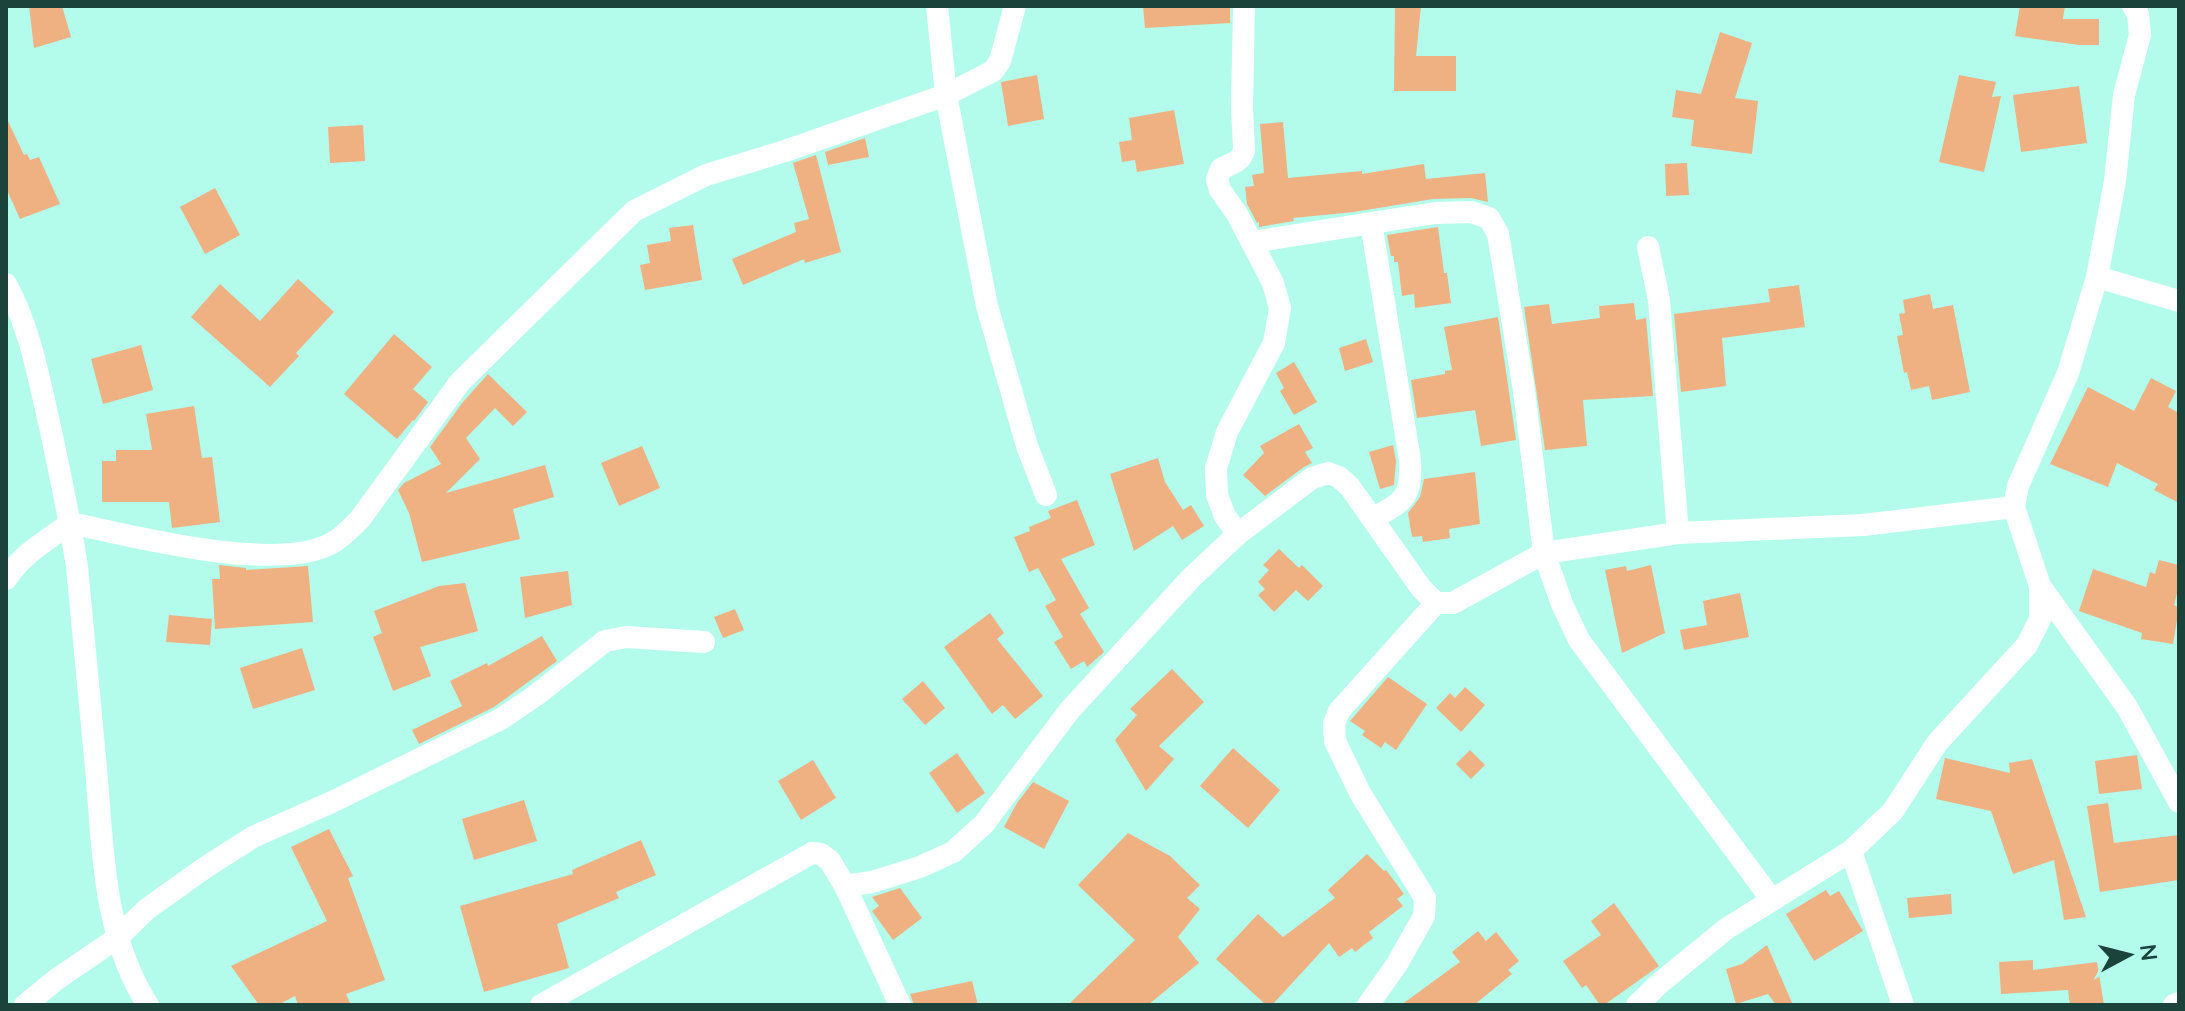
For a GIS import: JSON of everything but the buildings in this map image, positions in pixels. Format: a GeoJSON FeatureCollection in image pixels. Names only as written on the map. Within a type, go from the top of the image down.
{"type":"FeatureCollection","features":[{"type":"Feature","properties":{"kind":"street"},"geometry":{"type":"LineString","coordinates":[[937,6],[946,95],[987,306],[1027,446],[1046,495]]}},
{"type":"Feature","properties":{"kind":"street"},"geometry":{"type":"LineString","coordinates":[[6,579],[15,565],[33,549],[71,523],[177,545],[274,556],[333,543],[360,519],[460,382],[634,211],[706,175],[946,95],[993,71],[1000,61],[1015,6]]}},
{"type":"Feature","properties":{"kind":"street"},"geometry":{"type":"LineString","coordinates":[[1238,534],[1225,516],[1217,495],[1216,468],[1227,432],[1274,343],[1280,308],[1273,283],[1237,214],[1220,190],[1217,179],[1221,169],[1239,161],[1244,150],[1244,6]]}},
{"type":"Feature","properties":{"kind":"street"},"geometry":{"type":"LineString","coordinates":[[2137,9],[2140,35],[2124,95],[2115,181],[2097,277],[2068,373],[2018,486],[2014,507],[2040,586],[2127,707],[2179,802]]}},
{"type":"Feature","properties":{"kind":"street"},"geometry":{"type":"LineString","coordinates":[[1252,242],[1435,213],[1471,212],[1489,218],[1498,234],[1524,391],[1544,553],[1562,604],[1579,640],[1772,900]]}},
{"type":"Feature","properties":{"kind":"street"},"geometry":{"type":"LineString","coordinates":[[1371,223],[1411,480],[1407,494],[1395,507],[1373,518]]}},
{"type":"Feature","properties":{"kind":"street"},"geometry":{"type":"LineString","coordinates":[[1648,247],[1659,300],[1678,533]]}},
{"type":"Feature","properties":{"kind":"street"},"geometry":{"type":"LineString","coordinates":[[2097,277],[2179,301]]}},
{"type":"Feature","properties":{"kind":"street"},"geometry":{"type":"LineString","coordinates":[[6,284],[22,320],[40,381],[71,523],[106,883],[117,938],[148,1005]]}},
{"type":"Feature","properties":{"kind":"street"},"geometry":{"type":"LineString","coordinates":[[845,886],[872,882],[920,867],[953,852],[984,824],[1079,700],[1191,578],[1238,534],[1312,478],[1328,473],[1339,477],[1350,487],[1421,588],[1436,603],[1453,603],[1544,553],[1678,533],[1863,525],[2014,507]]}},
{"type":"Feature","properties":{"kind":"street"},"geometry":{"type":"LineString","coordinates":[[1637,1005],[1726,929],[1851,851],[1893,811],[1937,743],[2027,645],[2040,619],[2040,586]]}},
{"type":"Feature","properties":{"kind":"street"},"geometry":{"type":"LineString","coordinates":[[1368,1005],[1397,964],[1424,916],[1425,898],[1360,793],[1335,741],[1334,724],[1339,711],[1436,603]]}},
{"type":"Feature","properties":{"kind":"street"},"geometry":{"type":"LineString","coordinates":[[25,1005],[117,938],[147,909],[253,837],[490,725],[535,696],[605,641],[626,637],[704,642]]}},
{"type":"Feature","properties":{"kind":"street"},"geometry":{"type":"LineString","coordinates":[[1851,851],[1903,1005]]}},
{"type":"Feature","properties":{"kind":"street"},"geometry":{"type":"LineString","coordinates":[[541,1005],[812,853],[821,854],[830,861],[845,886],[900,1005]]}}]}
